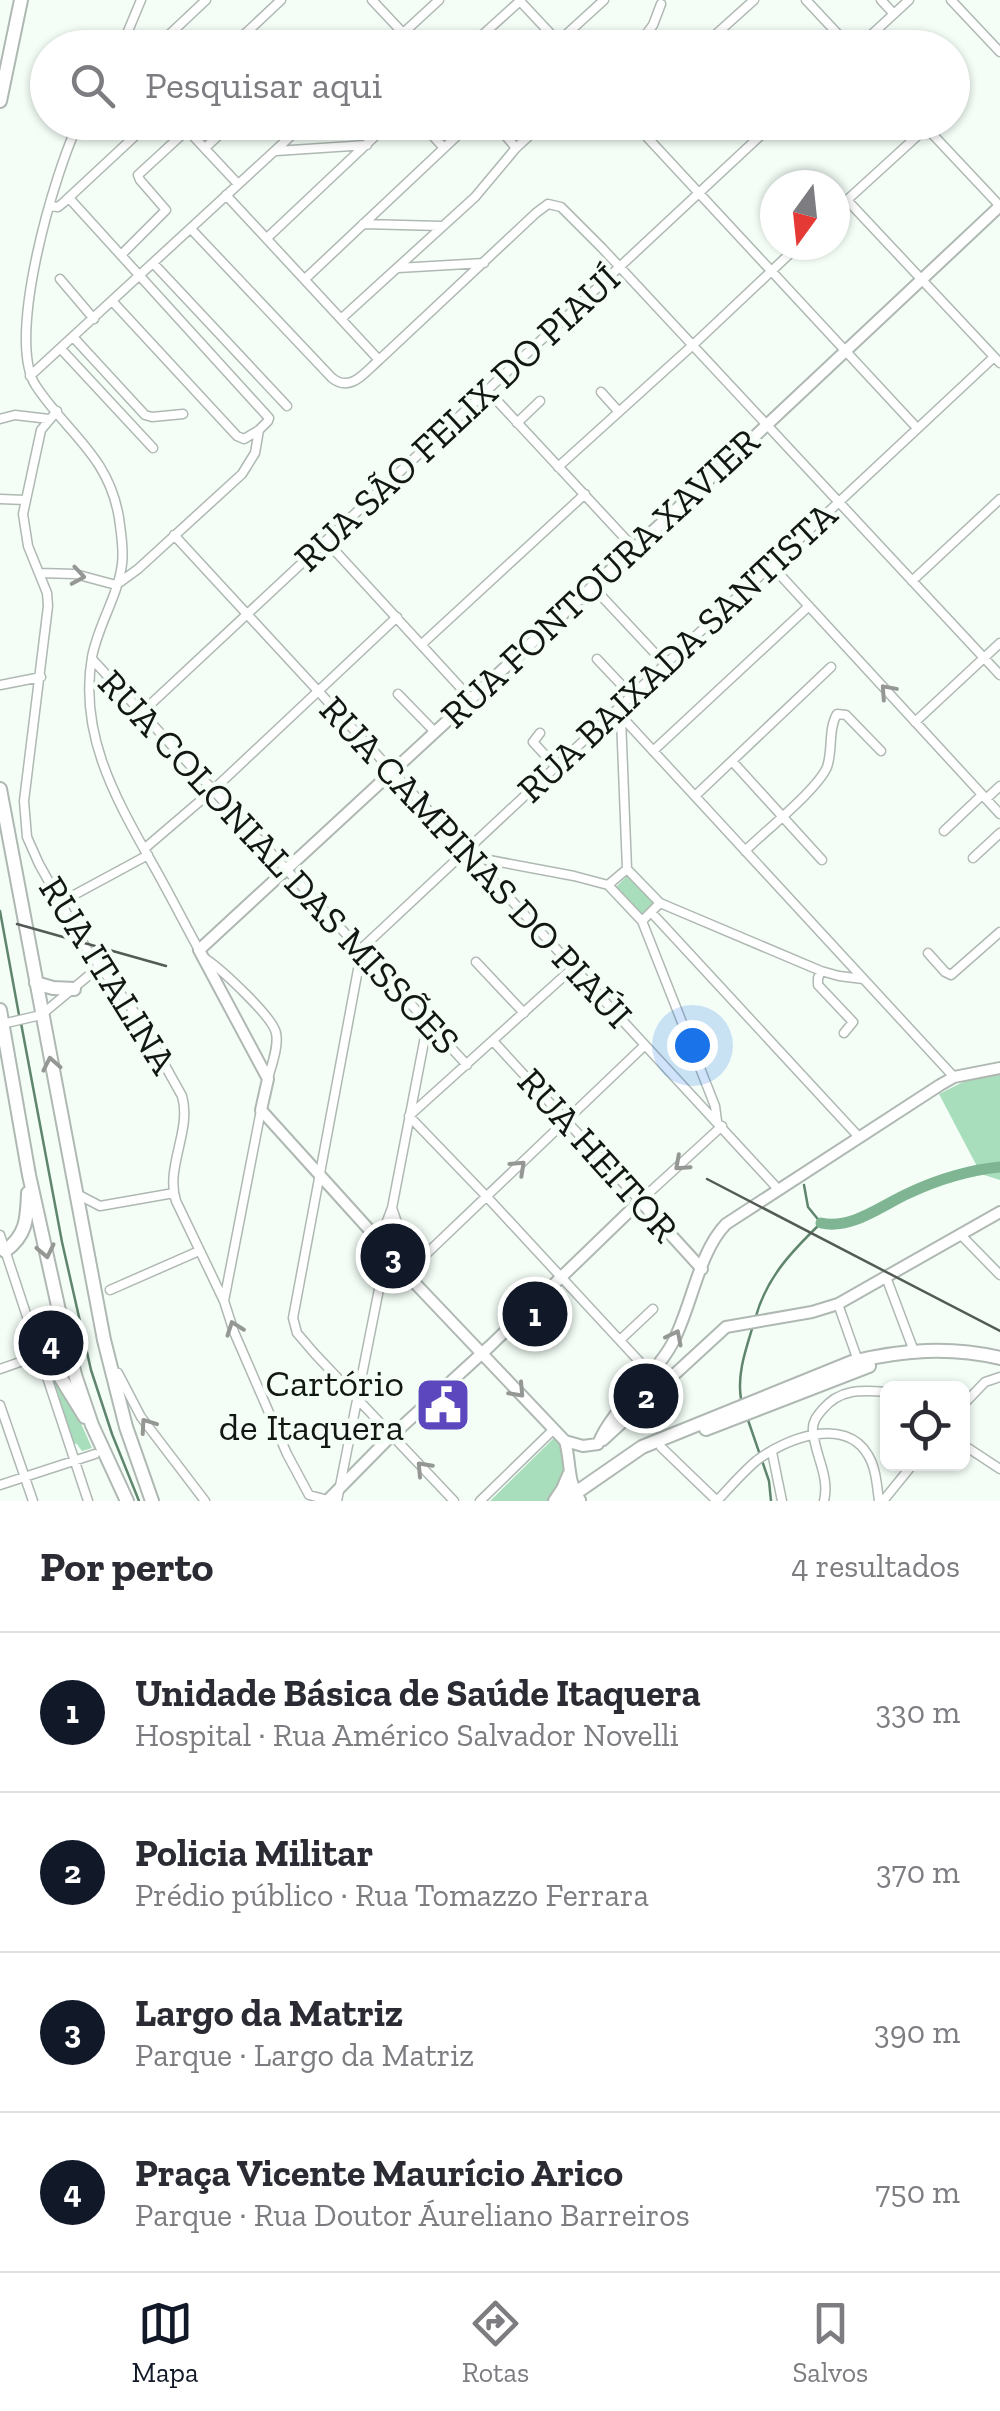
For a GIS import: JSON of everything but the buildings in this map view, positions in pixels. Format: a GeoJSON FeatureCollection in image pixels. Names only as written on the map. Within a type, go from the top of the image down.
{"type":"FeatureCollection","features":[{"type":"Feature","properties":{"kind":"highway"},"geometry":{"type":"LineString","coordinates":[[0,101],[21,0]]}},
{"type":"Feature","properties":{"kind":"highway"},"geometry":{"type":"LineString","coordinates":[[0,788],[36,983],[38,1016],[104,1340],[126,1427],[152,1501]]}},
{"type":"Feature","properties":{"kind":"highway"},"geometry":{"type":"LineString","coordinates":[[36,983],[74,989]]}},
{"type":"Feature","properties":{"kind":"highway"},"geometry":{"type":"LineString","coordinates":[[3,1020],[28,1175],[66,1344],[95,1432],[127,1501]]}},
{"type":"Feature","properties":{"kind":"highway"},"geometry":{"type":"LineString","coordinates":[[3,1252],[19,1239],[27,1223],[28,1175]]}},
{"type":"Feature","properties":{"kind":"highway"},"geometry":{"type":"LineString","coordinates":[[576,1499],[660,1447],[852,1362],[884,1354],[938,1349],[1000,1358]]}},
{"type":"Feature","properties":{"kind":"highway"},"geometry":{"type":"LineString","coordinates":[[40,1355],[59,1374],[95,1432]]}},
{"type":"Feature","properties":{"kind":"highway"},"geometry":{"type":"LineString","coordinates":[[576,1499],[642,1447],[846,1374],[892,1360],[950,1357],[1000,1366]]}},
{"type":"Feature","properties":{"kind":"highway"},"geometry":{"type":"LineString","coordinates":[[555,1501],[569,1475]]}},
{"type":"Feature","properties":{"kind":"main road","name":"RUA FONTOURA XAVIER"},"geometry":{"type":"LineString","coordinates":[[201,953],[392,770],[1000,206]]}},
{"type":"Feature","properties":{"kind":"main road"},"geometry":{"type":"LineString","coordinates":[[201,953],[268,1080],[261,1110],[319,1176],[378,1232]]}},
{"type":"Feature","properties":{"kind":"main road"},"geometry":{"type":"LineString","coordinates":[[598,1444],[608,1425],[674,1340],[712,1241],[726,1224],[954,1077],[1000,1068]]}},
{"type":"Feature","properties":{"kind":"main road"},"geometry":{"type":"LineString","coordinates":[[327,1500],[640,1201]]}},
{"type":"Feature","properties":{"kind":"main road","name":"RUA HEITOR"},"geometry":{"type":"LineString","coordinates":[[640,1201],[702,1270]]}},
{"type":"Feature","properties":{"kind":"main road"},"geometry":{"type":"LineString","coordinates":[[565,1441],[583,1446],[598,1444],[718,1333],[734,1324],[838,1304],[1000,1212]]}},
{"type":"Feature","properties":{"kind":"main road"},"geometry":{"type":"LineString","coordinates":[[399,1228],[416,1239],[421,1248],[421,1266],[412,1280],[397,1286],[380,1284],[364,1263],[366,1245],[378,1232],[399,1228]]}},
{"type":"Feature","properties":{"kind":"main road"},"geometry":{"type":"LineString","coordinates":[[691,1257],[707,1254]]}},
{"type":"Feature","properties":{"kind":"main road"},"geometry":{"type":"LineString","coordinates":[[412,1280],[565,1441],[576,1499]]}},
{"type":"Feature","properties":{"kind":"street"},"geometry":{"type":"LineString","coordinates":[[129,30],[142,0]]}},
{"type":"Feature","properties":{"kind":"street"},"geometry":{"type":"LineString","coordinates":[[175,30],[206,0]]}},
{"type":"Feature","properties":{"kind":"street"},"geometry":{"type":"LineString","coordinates":[[249,30],[281,0]]}},
{"type":"Feature","properties":{"kind":"street"},"geometry":{"type":"LineString","coordinates":[[372,0],[399,30]]}},
{"type":"Feature","properties":{"kind":"street"},"geometry":{"type":"LineString","coordinates":[[405,30],[439,0]]}},
{"type":"Feature","properties":{"kind":"street"},"geometry":{"type":"LineString","coordinates":[[487,30],[520,0],[548,30]]}},
{"type":"Feature","properties":{"kind":"street"},"geometry":{"type":"LineString","coordinates":[[575,30],[604,0]]}},
{"type":"Feature","properties":{"kind":"street"},"geometry":{"type":"LineString","coordinates":[[722,30],[754,0]]}},
{"type":"Feature","properties":{"kind":"street"},"geometry":{"type":"LineString","coordinates":[[806,0],[836,30]]}},
{"type":"Feature","properties":{"kind":"street"},"geometry":{"type":"LineString","coordinates":[[881,0],[894,14]]}},
{"type":"Feature","properties":{"kind":"street"},"geometry":{"type":"LineString","coordinates":[[875,30],[909,0]]}},
{"type":"Feature","properties":{"kind":"street"},"geometry":{"type":"LineString","coordinates":[[951,0],[1000,52]]}},
{"type":"Feature","properties":{"kind":"street"},"geometry":{"type":"LineString","coordinates":[[649,30],[661,4]]}},
{"type":"Feature","properties":{"kind":"street"},"geometry":{"type":"LineString","coordinates":[[72,140],[50,206],[29,297],[27,347],[30,376],[96,460],[112,490],[119,517],[122,553],[92,659],[90,716],[97,748],[116,797],[201,953],[276,1030],[268,1080]]}},
{"type":"Feature","properties":{"kind":"street"},"geometry":{"type":"LineString","coordinates":[[50,206],[58,207],[131,140]]}},
{"type":"Feature","properties":{"kind":"street"},"geometry":{"type":"LineString","coordinates":[[121,255],[166,212],[138,175],[171,140]]}},
{"type":"Feature","properties":{"kind":"street"},"geometry":{"type":"LineString","coordinates":[[197,140],[238,184]]}},
{"type":"Feature","properties":{"kind":"street"},"geometry":{"type":"LineString","coordinates":[[205,148],[214,140]]}},
{"type":"Feature","properties":{"kind":"street"},"geometry":{"type":"LineString","coordinates":[[30,376],[287,140]]}},
{"type":"Feature","properties":{"kind":"street"},"geometry":{"type":"LineString","coordinates":[[267,238],[371,140]]}},
{"type":"Feature","properties":{"kind":"street"},"geometry":{"type":"LineString","coordinates":[[437,140],[444,148]]}},
{"type":"Feature","properties":{"kind":"street"},"geometry":{"type":"LineString","coordinates":[[305,279],[453,140]]}},
{"type":"Feature","properties":{"kind":"street"},"geometry":{"type":"LineString","coordinates":[[509,140],[516,148]]}},
{"type":"Feature","properties":{"kind":"street"},"geometry":{"type":"LineString","coordinates":[[342,318],[487,184],[525,140]]}},
{"type":"Feature","properties":{"kind":"street"},"geometry":{"type":"LineString","coordinates":[[649,140],[917,428]]}},
{"type":"Feature","properties":{"kind":"street","name":"RUA SÃO FELIX DO PIAUÍ"},"geometry":{"type":"LineString","coordinates":[[140,714],[756,140]]}},
{"type":"Feature","properties":{"kind":"street"},"geometry":{"type":"LineString","coordinates":[[850,197],[909,140]]}},
{"type":"Feature","properties":{"kind":"street"},"geometry":{"type":"LineString","coordinates":[[938,140],[1000,206]]}},
{"type":"Feature","properties":{"kind":"street"},"geometry":{"type":"LineString","coordinates":[[275,151],[366,145]]}},
{"type":"Feature","properties":{"kind":"street"},"geometry":{"type":"LineString","coordinates":[[226,195],[379,360]]}},
{"type":"Feature","properties":{"kind":"street"},"geometry":{"type":"LineString","coordinates":[[69,198],[265,412],[268,422],[244,439],[236,436],[112,302]]}},
{"type":"Feature","properties":{"kind":"street"},"geometry":{"type":"LineString","coordinates":[[850,203],[997,360]]}},
{"type":"Feature","properties":{"kind":"street"},"geometry":{"type":"LineString","coordinates":[[191,229],[337,383],[346,385],[379,360],[543,207],[557,204],[694,344],[1000,675]]}},
{"type":"Feature","properties":{"kind":"street"},"geometry":{"type":"LineString","coordinates":[[363,224],[441,226]]}},
{"type":"Feature","properties":{"kind":"street"},"geometry":{"type":"LineString","coordinates":[[558,467],[783,260]]}},
{"type":"Feature","properties":{"kind":"street"},"geometry":{"type":"LineString","coordinates":[[396,268],[484,263]]}},
{"type":"Feature","properties":{"kind":"street"},"geometry":{"type":"LineString","coordinates":[[154,264],[287,406]]}},
{"type":"Feature","properties":{"kind":"street"},"geometry":{"type":"LineString","coordinates":[[60,279],[94,319]]}},
{"type":"Feature","properties":{"kind":"street"},"geometry":{"type":"LineString","coordinates":[[74,338],[144,415],[183,414]]}},
{"type":"Feature","properties":{"kind":"street"},"geometry":{"type":"LineString","coordinates":[[61,350],[153,448]]}},
{"type":"Feature","properties":{"kind":"street","name":"RUA BAIXADA SANTISTA"},"geometry":{"type":"LineString","coordinates":[[362,948],[469,853],[555,766],[618,713],[631,695],[917,428],[997,360]]}},
{"type":"Feature","properties":{"kind":"street"},"geometry":{"type":"LineString","coordinates":[[488,392],[634,548]]}},
{"type":"Feature","properties":{"kind":"street"},"geometry":{"type":"LineString","coordinates":[[601,392],[619,412]]}},
{"type":"Feature","properties":{"kind":"street"},"geometry":{"type":"LineString","coordinates":[[517,423],[540,401]]}},
{"type":"Feature","properties":{"kind":"street","name":"RUA ITALINA"},"geometry":{"type":"LineString","coordinates":[[56,411],[39,438],[25,500],[24,532],[48,606],[26,782],[25,824],[35,857],[86,948],[145,1028],[185,1103],[174,1193]]}},
{"type":"Feature","properties":{"kind":"street"},"geometry":{"type":"LineString","coordinates":[[0,418],[49,419]]}},
{"type":"Feature","properties":{"kind":"street"},"geometry":{"type":"LineString","coordinates":[[116,585],[242,474],[255,453],[259,430]]}},
{"type":"Feature","properties":{"kind":"street"},"geometry":{"type":"LineString","coordinates":[[422,644],[585,494]]}},
{"type":"Feature","properties":{"kind":"street"},"geometry":{"type":"LineString","coordinates":[[0,498],[25,500]]}},
{"type":"Feature","properties":{"kind":"street"},"geometry":{"type":"LineString","coordinates":[[912,580],[1000,499]]}},
{"type":"Feature","properties":{"kind":"street"},"geometry":{"type":"LineString","coordinates":[[991,508],[1000,518]]}},
{"type":"Feature","properties":{"kind":"street","name":"RUA CAMPINAS DO PIAÚI"},"geometry":{"type":"LineString","coordinates":[[174,535],[778,1189]]}},
{"type":"Feature","properties":{"kind":"street"},"geometry":{"type":"LineString","coordinates":[[326,541],[470,698]]}},
{"type":"Feature","properties":{"kind":"street"},"geometry":{"type":"LineString","coordinates":[[770,565],[1000,814]]}},
{"type":"Feature","properties":{"kind":"street"},"geometry":{"type":"LineString","coordinates":[[40,572],[88,576],[116,585]]}},
{"type":"Feature","properties":{"kind":"street"},"geometry":{"type":"LineString","coordinates":[[592,586],[665,664]]}},
{"type":"Feature","properties":{"kind":"street"},"geometry":{"type":"LineString","coordinates":[[653,751],[809,606]]}},
{"type":"Feature","properties":{"kind":"street"},"geometry":{"type":"LineString","coordinates":[[61,902],[146,852],[397,617]]}},
{"type":"Feature","properties":{"kind":"street"},"geometry":{"type":"LineString","coordinates":[[915,722],[1000,643]]}},
{"type":"Feature","properties":{"kind":"street","name":"RUA COLONIAL DAS MISSÕES"},"geometry":{"type":"LineString","coordinates":[[92,659],[468,1064]]}},
{"type":"Feature","properties":{"kind":"street"},"geometry":{"type":"LineString","coordinates":[[598,659],[631,695]]}},
{"type":"Feature","properties":{"kind":"street"},"geometry":{"type":"LineString","coordinates":[[694,796],[831,667]]}},
{"type":"Feature","properties":{"kind":"street"},"geometry":{"type":"LineString","coordinates":[[0,685],[40,677]]}},
{"type":"Feature","properties":{"kind":"street"},"geometry":{"type":"LineString","coordinates":[[398,694],[434,731]]}},
{"type":"Feature","properties":{"kind":"street"},"geometry":{"type":"LineString","coordinates":[[618,713],[954,1077]]}},
{"type":"Feature","properties":{"kind":"street"},"geometry":{"type":"LineString","coordinates":[[618,713],[627,869],[660,903],[821,970],[863,978]]}},
{"type":"Feature","properties":{"kind":"street"},"geometry":{"type":"LineString","coordinates":[[745,851],[825,772],[837,714],[846,715],[881,751]]}},
{"type":"Feature","properties":{"kind":"street"},"geometry":{"type":"LineString","coordinates":[[540,733],[533,742],[555,766]]}},
{"type":"Feature","properties":{"kind":"street"},"geometry":{"type":"LineString","coordinates":[[732,761],[822,860]]}},
{"type":"Feature","properties":{"kind":"street"},"geometry":{"type":"LineString","coordinates":[[944,831],[1000,786]]}},
{"type":"Feature","properties":{"kind":"street"},"geometry":{"type":"LineString","coordinates":[[973,858],[1000,832]]}},
{"type":"Feature","properties":{"kind":"street"},"geometry":{"type":"LineString","coordinates":[[469,853],[608,885],[642,921],[720,1124],[640,1201]]}},
{"type":"Feature","properties":{"kind":"street"},"geometry":{"type":"LineString","coordinates":[[608,885],[627,869]]}},
{"type":"Feature","properties":{"kind":"street"},"geometry":{"type":"LineString","coordinates":[[642,921],[660,903]]}},
{"type":"Feature","properties":{"kind":"street"},"geometry":{"type":"LineString","coordinates":[[651,912],[859,1137]]}},
{"type":"Feature","properties":{"kind":"street"},"geometry":{"type":"LineString","coordinates":[[928,954],[951,975],[998,936]]}},
{"type":"Feature","properties":{"kind":"street"},"geometry":{"type":"LineString","coordinates":[[362,948],[292,1318],[298,1333],[454,1501]]}},
{"type":"Feature","properties":{"kind":"street"},"geometry":{"type":"LineString","coordinates":[[476,962],[524,1013]]}},
{"type":"Feature","properties":{"kind":"street"},"geometry":{"type":"LineString","coordinates":[[3,1020],[38,1016],[100,966]]}},
{"type":"Feature","properties":{"kind":"street"},"geometry":{"type":"LineString","coordinates":[[409,1116],[574,967]]}},
{"type":"Feature","properties":{"kind":"street"},"geometry":{"type":"LineString","coordinates":[[821,970],[818,985],[853,1022],[844,1033]]}},
{"type":"Feature","properties":{"kind":"street"},"geometry":{"type":"LineString","coordinates":[[378,1232],[392,1208],[428,1021]]}},
{"type":"Feature","properties":{"kind":"street","name":"RUA HEITOR"},"geometry":{"type":"LineString","coordinates":[[493,1041],[640,1201]]}},
{"type":"Feature","properties":{"kind":"street"},"geometry":{"type":"LineString","coordinates":[[422,1258],[645,1045]]}},
{"type":"Feature","properties":{"kind":"street"},"geometry":{"type":"LineString","coordinates":[[222,1297],[230,1276],[261,1110]]}},
{"type":"Feature","properties":{"kind":"street"},"geometry":{"type":"LineString","coordinates":[[409,1116],[650,1373]]}},
{"type":"Feature","properties":{"kind":"street"},"geometry":{"type":"LineString","coordinates":[[76,1192],[100,1206]]}},
{"type":"Feature","properties":{"kind":"street"},"geometry":{"type":"LineString","coordinates":[[84,1233],[90,1216],[100,1206],[174,1193],[301,1482],[309,1495],[327,1500]]}},
{"type":"Feature","properties":{"kind":"street"},"geometry":{"type":"LineString","coordinates":[[392,1208],[399,1228]]}},
{"type":"Feature","properties":{"kind":"street"},"geometry":{"type":"LineString","coordinates":[[960,1234],[1000,1275]]}},
{"type":"Feature","properties":{"kind":"street"},"geometry":{"type":"LineString","coordinates":[[0,1236],[88,1501]]}},
{"type":"Feature","properties":{"kind":"street"},"geometry":{"type":"LineString","coordinates":[[110,1290],[199,1251]]}},
{"type":"Feature","properties":{"kind":"street"},"geometry":{"type":"LineString","coordinates":[[886,1277],[912,1346]]}},
{"type":"Feature","properties":{"kind":"street"},"geometry":{"type":"LineString","coordinates":[[337,1501],[380,1284]]}},
{"type":"Feature","properties":{"kind":"street"},"geometry":{"type":"LineString","coordinates":[[838,1304],[856,1355]]}},
{"type":"Feature","properties":{"kind":"street"},"geometry":{"type":"LineString","coordinates":[[620,1340],[653,1309]]}},
{"type":"Feature","properties":{"kind":"street"},"geometry":{"type":"LineString","coordinates":[[104,1340],[141,1417],[205,1501]]}},
{"type":"Feature","properties":{"kind":"street"},"geometry":{"type":"LineString","coordinates":[[0,1369],[40,1355]]}},
{"type":"Feature","properties":{"kind":"street"},"geometry":{"type":"LineString","coordinates":[[970,1393],[989,1379],[1000,1378]]}},
{"type":"Feature","properties":{"kind":"street"},"geometry":{"type":"LineString","coordinates":[[824,1501],[826,1482],[814,1422],[836,1397],[857,1390],[880,1392]]}},
{"type":"Feature","properties":{"kind":"street"},"geometry":{"type":"LineString","coordinates":[[0,1405],[33,1501]]}},
{"type":"Feature","properties":{"kind":"street"},"geometry":{"type":"LineString","coordinates":[[480,1501],[554,1429]]}},
{"type":"Feature","properties":{"kind":"street"},"geometry":{"type":"LineString","coordinates":[[660,1447],[717,1501],[769,1453],[814,1434],[843,1436],[861,1446],[873,1468],[881,1501]]}},
{"type":"Feature","properties":{"kind":"street"},"geometry":{"type":"LineString","coordinates":[[970,1449],[1000,1470]]}},
{"type":"Feature","properties":{"kind":"street"},"geometry":{"type":"LineString","coordinates":[[769,1453],[782,1501]]}},
{"type":"Feature","properties":{"kind":"street"},"geometry":{"type":"LineString","coordinates":[[0,1486],[95,1454]]}},
{"type":"Feature","properties":{"kind":"street"},"geometry":{"type":"LineString","coordinates":[[881,1501],[907,1471]]}},
{"type":"Feature","properties":{"kind":"green space"},"geometry":{"type":"Polygon","coordinates":[[[629,874],[656,903],[640,917],[614,889],[629,874]]]}},
{"type":"Feature","properties":{"kind":"green space"},"geometry":{"type":"Polygon","coordinates":[[[1000,1075],[1000,1180],[981,1174],[939,1094],[967,1080],[1000,1075]]]}},
{"type":"Feature","properties":{"kind":"green space"},"geometry":{"type":"Polygon","coordinates":[[[393,1235],[409,1242],[416,1258],[409,1274],[393,1281],[377,1274],[370,1258],[377,1242],[393,1235]]]}},
{"type":"Feature","properties":{"kind":"green space"},"geometry":{"type":"Polygon","coordinates":[[[52,1374],[67,1392],[92,1448],[82,1451],[76,1443],[74,1446],[52,1374]]]}},
{"type":"Feature","properties":{"kind":"green space"},"geometry":{"type":"Polygon","coordinates":[[[556,1436],[566,1460],[551,1501],[490,1501],[556,1436]]]}},
{"type":"Feature","properties":{"kind":"waterway"},"geometry":{"type":"LineString","coordinates":[[0,911],[19,1015]]}},
{"type":"Feature","properties":{"kind":"waterway"},"geometry":{"type":"LineString","coordinates":[[21,1023],[62,1242],[91,1370],[139,1501]]}},
{"type":"Feature","properties":{"kind":"waterway"},"geometry":{"type":"LineString","coordinates":[[821,1223],[855,1220],[931,1184],[1000,1167]]}},
{"type":"Feature","properties":{"kind":"waterway"},"geometry":{"type":"LineString","coordinates":[[756,1316],[782,1265],[821,1223],[808,1207],[804,1185]]}},
{"type":"Feature","properties":{"kind":"waterway"},"geometry":{"type":"LineString","coordinates":[[741,1399],[741,1372],[752,1329]]}},
{"type":"Feature","properties":{"kind":"waterway"},"geometry":{"type":"LineString","coordinates":[[748,1420],[769,1481],[771,1501]]}},
{"type":"Feature","properties":{"kind":"railway"},"geometry":{"type":"LineString","coordinates":[[17,924],[166,966]]}},
{"type":"Feature","properties":{"kind":"railway"},"geometry":{"type":"LineString","coordinates":[[707,1179],[1000,1331]]}},
{"type":"Feature","properties":{"kind":"place","name":"Largo da Matriz"},"geometry":{"type":"Point","coordinates":[393,1256]}},
{"type":"Feature","properties":{"kind":"place","name":"Unidade Básica de Saúde Itaquera"},"geometry":{"type":"Point","coordinates":[535,1314]}},
{"type":"Feature","properties":{"kind":"place","name":"Praça Vicente Maurício Arico"},"geometry":{"type":"Point","coordinates":[51,1343]}},
{"type":"Feature","properties":{"kind":"place","name":"Policia Militar"},"geometry":{"type":"Point","coordinates":[646,1396]}},
{"type":"Feature","properties":{"kind":"place","name":"Cartório de Itaquera"},"geometry":{"type":"Point","coordinates":[443,1405]}}]}
